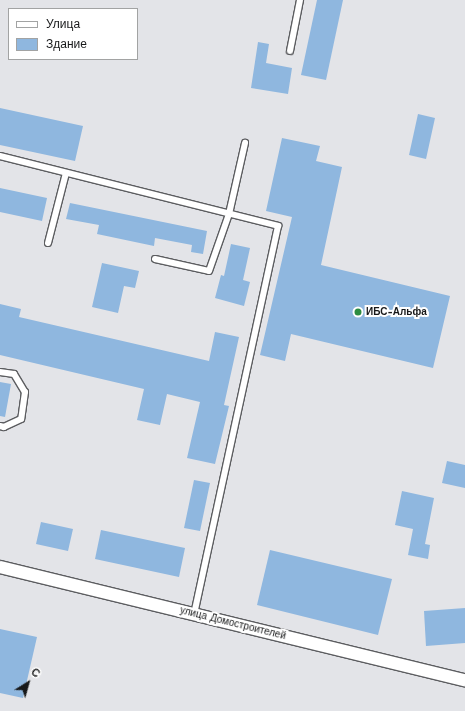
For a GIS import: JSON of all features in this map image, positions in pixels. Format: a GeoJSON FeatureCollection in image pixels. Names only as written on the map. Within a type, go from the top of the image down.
{"type":"FeatureCollection","features":[{"type":"Feature","properties":{"kind":"street","name":"улица Домостроителей"},"geometry":{"type":"LineString","coordinates":[[0,567],[465,680]]}},
{"type":"Feature","properties":{"kind":"lane"},"geometry":{"type":"LineString","coordinates":[[290,51],[300,0]]}},
{"type":"Feature","properties":{"kind":"lane"},"geometry":{"type":"LineString","coordinates":[[155,259],[209,271],[229,214],[245,143]]}},
{"type":"Feature","properties":{"kind":"lane"},"geometry":{"type":"LineString","coordinates":[[0,156],[278,226],[194,614]]}},
{"type":"Feature","properties":{"kind":"lane"},"geometry":{"type":"LineString","coordinates":[[48,243],[66,173]]}},
{"type":"Feature","properties":{"kind":"lane"},"geometry":{"type":"LineString","coordinates":[[0,372],[14,374],[25,392],[21,419],[4,427],[0,426]]}},
{"type":"Feature","properties":{"kind":"building"},"geometry":{"type":"Polygon","coordinates":[[[317,0],[343,0],[326,80],[301,75],[317,0]]]}},
{"type":"Feature","properties":{"kind":"building"},"geometry":{"type":"Polygon","coordinates":[[[258,42],[269,44],[266,63],[292,68],[288,94],[251,88],[258,42]]]}},
{"type":"Feature","properties":{"kind":"building"},"geometry":{"type":"Polygon","coordinates":[[[0,108],[83,126],[75,161],[0,145],[0,108]]]}},
{"type":"Feature","properties":{"kind":"building"},"geometry":{"type":"Polygon","coordinates":[[[418,114],[435,118],[426,159],[409,155],[418,114]]]}},
{"type":"Feature","properties":{"kind":"building","name":"ИБС-Альфа"},"geometry":{"type":"Polygon","coordinates":[[[282,138],[320,146],[316,161],[342,167],[321,265],[450,296],[433,368],[291,334],[285,361],[260,355],[292,217],[266,211],[282,138]]]}},
{"type":"Feature","properties":{"kind":"building"},"geometry":{"type":"Polygon","coordinates":[[[0,188],[47,198],[42,221],[0,212],[0,188]]]}},
{"type":"Feature","properties":{"kind":"building"},"geometry":{"type":"Polygon","coordinates":[[[70,203],[207,231],[203,254],[191,252],[192,245],[155,238],[154,246],[97,234],[99,225],[66,219],[70,203]]]}},
{"type":"Feature","properties":{"kind":"building"},"geometry":{"type":"Polygon","coordinates":[[[231,244],[250,248],[243,280],[250,282],[244,306],[215,298],[221,275],[224,276],[231,244]]]}},
{"type":"Feature","properties":{"kind":"building"},"geometry":{"type":"Polygon","coordinates":[[[102,263],[139,271],[135,288],[124,286],[118,313],[92,307],[102,263]]]}},
{"type":"Feature","properties":{"kind":"building"},"geometry":{"type":"Polygon","coordinates":[[[0,304],[21,309],[19,317],[209,361],[215,332],[239,337],[224,405],[229,406],[215,464],[187,458],[200,402],[167,394],[160,425],[137,420],[144,389],[0,355],[0,304]]]}},
{"type":"Feature","properties":{"kind":"building"},"geometry":{"type":"Polygon","coordinates":[[[0,382],[11,384],[5,417],[0,416],[0,382]]]}},
{"type":"Feature","properties":{"kind":"building"},"geometry":{"type":"Polygon","coordinates":[[[447,461],[465,465],[465,488],[442,483],[447,461]]]}},
{"type":"Feature","properties":{"kind":"building"},"geometry":{"type":"Polygon","coordinates":[[[194,480],[210,483],[200,531],[184,528],[194,480]]]}},
{"type":"Feature","properties":{"kind":"building"},"geometry":{"type":"Polygon","coordinates":[[[402,491],[434,498],[425,544],[430,545],[428,559],[408,555],[413,529],[395,525],[402,491]]]}},
{"type":"Feature","properties":{"kind":"building"},"geometry":{"type":"Polygon","coordinates":[[[41,522],[73,529],[68,551],[36,544],[41,522]]]}},
{"type":"Feature","properties":{"kind":"building"},"geometry":{"type":"Polygon","coordinates":[[[101,530],[185,548],[179,577],[95,559],[101,530]]]}},
{"type":"Feature","properties":{"kind":"building"},"geometry":{"type":"Polygon","coordinates":[[[270,550],[392,579],[378,635],[257,605],[270,550]]]}},
{"type":"Feature","properties":{"kind":"building"},"geometry":{"type":"Polygon","coordinates":[[[465,608],[465,643],[426,646],[424,611],[465,608]]]}},
{"type":"Feature","properties":{"kind":"building"},"geometry":{"type":"Polygon","coordinates":[[[0,629],[37,637],[23,698],[0,693],[0,629]]]}},
{"type":"Feature","properties":{"kind":"place","name":"ИБС-Альфа"},"geometry":{"type":"Point","coordinates":[358,312]}}]}
